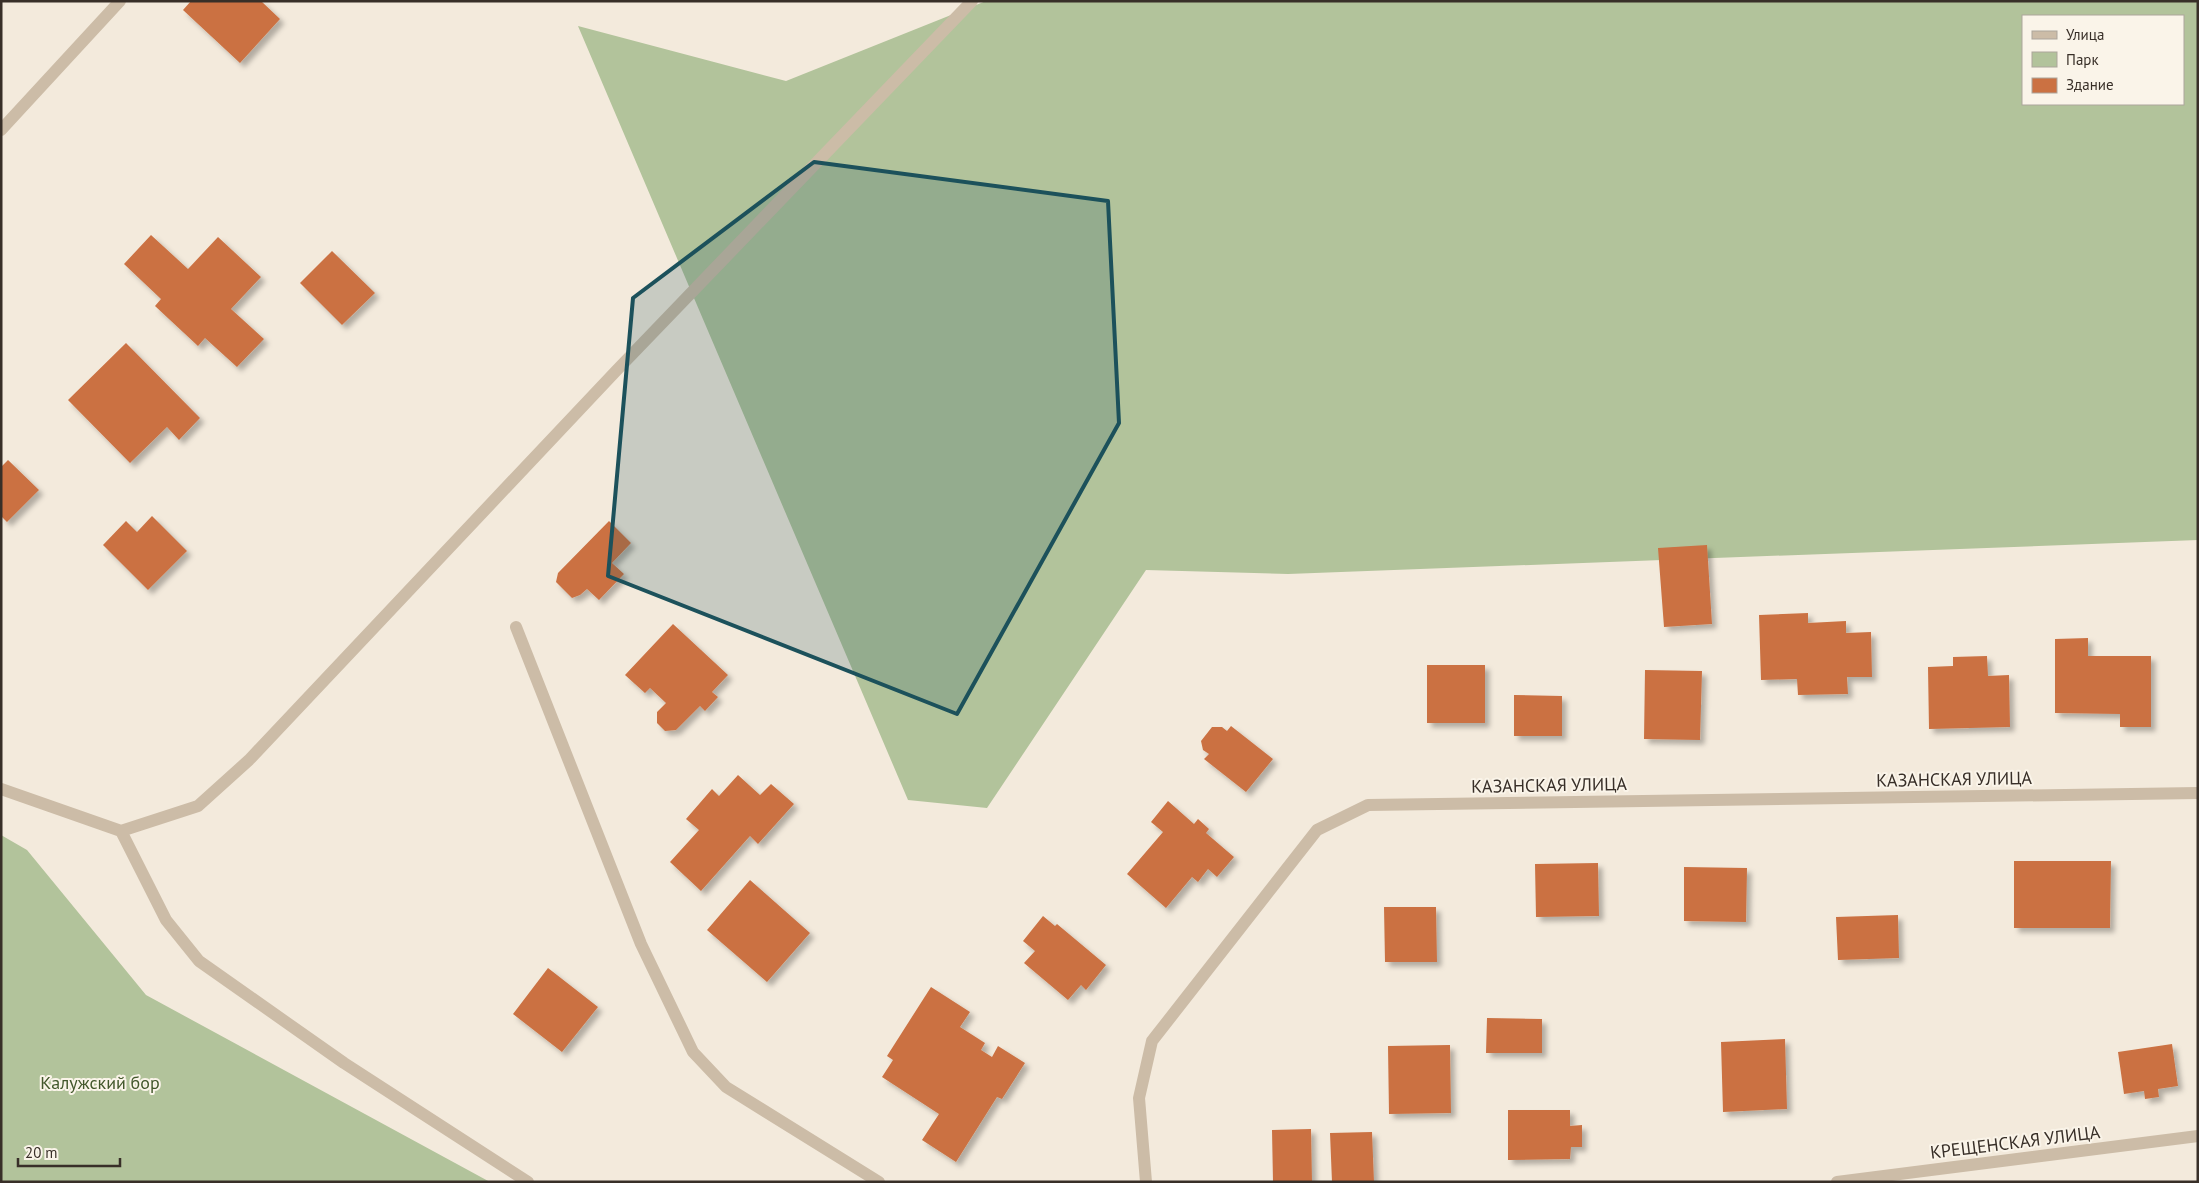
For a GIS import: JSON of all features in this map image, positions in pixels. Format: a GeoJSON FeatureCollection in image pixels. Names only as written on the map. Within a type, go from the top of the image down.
{"type":"FeatureCollection","features":[{"type":"Feature","properties":{"kind":"street"},"geometry":{"type":"LineString","coordinates":[[1,130],[120,1]]}},
{"type":"Feature","properties":{"kind":"street"},"geometry":{"type":"LineString","coordinates":[[1,789],[121,831],[198,806],[249,760],[609,379],[972,1]]}},
{"type":"Feature","properties":{"kind":"street"},"geometry":{"type":"LineString","coordinates":[[516,628],[641,944],[693,1052],[726,1087],[879,1182]]}},
{"type":"Feature","properties":{"kind":"street","name":"КАЗАНСКАЯ УЛИЦА"},"geometry":{"type":"LineString","coordinates":[[1146,1182],[1139,1098],[1152,1041],[1317,830],[1368,805],[2198,793]]}},
{"type":"Feature","properties":{"kind":"street"},"geometry":{"type":"LineString","coordinates":[[121,831],[166,920],[199,961],[344,1063],[528,1182]]}},
{"type":"Feature","properties":{"kind":"street","name":"КРЕЩЕНСКАЯ УЛИЦА"},"geometry":{"type":"LineString","coordinates":[[1837,1182],[2198,1136]]}},
{"type":"Feature","properties":{"kind":"highlighted area"},"geometry":{"type":"Polygon","coordinates":[[[814,162],[1108,201],[1119,423],[957,714],[608,576],[633,298],[814,162]]]}},
{"type":"Feature","properties":{"kind":"green space"},"geometry":{"type":"Polygon","coordinates":[[[986,1],[2198,1],[2198,540],[1288,574],[1146,570],[987,808],[908,800],[578,26],[786,81],[986,1]]]}},
{"type":"Feature","properties":{"kind":"green space","name":"Калужский бор"},"geometry":{"type":"Polygon","coordinates":[[[1,835],[27,850],[146,995],[490,1182],[1,1182],[1,835]]]}},
{"type":"Feature","properties":{"kind":"building"},"geometry":{"type":"Polygon","coordinates":[[[191,1],[261,1],[280,19],[240,63],[183,10],[191,1]]]}},
{"type":"Feature","properties":{"kind":"building"},"geometry":{"type":"Polygon","coordinates":[[[151,235],[188,269],[218,237],[261,277],[231,309],[264,339],[237,367],[205,338],[198,346],[155,306],[161,299],[124,264],[151,235]]]}},
{"type":"Feature","properties":{"kind":"building"},"geometry":{"type":"Polygon","coordinates":[[[332,251],[375,293],[342,325],[300,283],[332,251]]]}},
{"type":"Feature","properties":{"kind":"building"},"geometry":{"type":"Polygon","coordinates":[[[126,343],[200,418],[179,440],[167,427],[130,463],[68,400],[126,343]]]}},
{"type":"Feature","properties":{"kind":"building"},"geometry":{"type":"Polygon","coordinates":[[[8,460],[39,490],[7,522],[1,516],[1,467],[8,460]]]}},
{"type":"Feature","properties":{"kind":"building"},"geometry":{"type":"Polygon","coordinates":[[[152,516],[187,551],[148,590],[103,545],[126,521],[137,532],[152,516]]]}},
{"type":"Feature","properties":{"kind":"building"},"geometry":{"type":"Polygon","coordinates":[[[609,521],[631,543],[612,563],[624,574],[599,600],[587,589],[580,595],[572,598],[556,582],[558,573],[609,521]]]}},
{"type":"Feature","properties":{"kind":"building"},"geometry":{"type":"Polygon","coordinates":[[[1707,545],[1712,624],[1664,627],[1658,548],[1707,545]]]}},
{"type":"Feature","properties":{"kind":"building"},"geometry":{"type":"Polygon","coordinates":[[[1808,613],[1808,623],[1846,621],[1846,633],[1871,632],[1872,677],[1847,677],[1848,694],[1798,695],[1797,679],[1761,680],[1759,615],[1808,613]]]}},
{"type":"Feature","properties":{"kind":"building"},"geometry":{"type":"Polygon","coordinates":[[[673,624],[728,675],[712,692],[718,697],[705,711],[700,706],[676,730],[665,731],[657,723],[657,712],[666,703],[650,688],[645,693],[625,675],[673,624]]]}},
{"type":"Feature","properties":{"kind":"building"},"geometry":{"type":"Polygon","coordinates":[[[2088,638],[2088,656],[2151,656],[2151,727],[2120,727],[2120,714],[2055,713],[2055,639],[2088,638]]]}},
{"type":"Feature","properties":{"kind":"building"},"geometry":{"type":"Polygon","coordinates":[[[1987,656],[1988,676],[2009,675],[2010,727],[1929,729],[1928,667],[1953,666],[1953,657],[1987,656]]]}},
{"type":"Feature","properties":{"kind":"building"},"geometry":{"type":"Polygon","coordinates":[[[1427,665],[1485,665],[1485,723],[1427,723],[1427,665]]]}},
{"type":"Feature","properties":{"kind":"building"},"geometry":{"type":"Polygon","coordinates":[[[1645,670],[1702,671],[1700,740],[1644,739],[1645,670]]]}},
{"type":"Feature","properties":{"kind":"building"},"geometry":{"type":"Polygon","coordinates":[[[1514,695],[1562,696],[1562,736],[1514,736],[1514,695]]]}},
{"type":"Feature","properties":{"kind":"building"},"geometry":{"type":"Polygon","coordinates":[[[1231,726],[1273,759],[1246,792],[1204,759],[1209,754],[1203,750],[1201,741],[1212,727],[1222,727],[1227,731],[1231,726]]]}},
{"type":"Feature","properties":{"kind":"building"},"geometry":{"type":"Polygon","coordinates":[[[738,775],[760,795],[771,784],[794,804],[758,844],[750,836],[701,891],[670,862],[699,830],[686,819],[712,789],[719,796],[738,775]]]}},
{"type":"Feature","properties":{"kind":"building"},"geometry":{"type":"Polygon","coordinates":[[[1168,801],[1194,824],[1198,819],[1209,829],[1206,833],[1234,857],[1217,877],[1208,869],[1198,882],[1192,877],[1166,908],[1127,874],[1163,832],[1151,822],[1168,801]]]}},
{"type":"Feature","properties":{"kind":"building"},"geometry":{"type":"Polygon","coordinates":[[[2014,861],[2111,861],[2110,928],[2014,928],[2014,861]]]}},
{"type":"Feature","properties":{"kind":"building"},"geometry":{"type":"Polygon","coordinates":[[[1598,863],[1599,916],[1536,917],[1535,864],[1598,863]]]}},
{"type":"Feature","properties":{"kind":"building"},"geometry":{"type":"Polygon","coordinates":[[[1684,867],[1747,868],[1746,922],[1684,921],[1684,867]]]}},
{"type":"Feature","properties":{"kind":"building"},"geometry":{"type":"Polygon","coordinates":[[[750,880],[810,933],[767,982],[707,930],[750,880]]]}},
{"type":"Feature","properties":{"kind":"building"},"geometry":{"type":"Polygon","coordinates":[[[1384,907],[1436,907],[1437,962],[1385,962],[1384,907]]]}},
{"type":"Feature","properties":{"kind":"building"},"geometry":{"type":"Polygon","coordinates":[[[1898,915],[1899,958],[1838,960],[1836,917],[1898,915]]]}},
{"type":"Feature","properties":{"kind":"building"},"geometry":{"type":"Polygon","coordinates":[[[1043,916],[1055,926],[1057,924],[1106,965],[1086,990],[1081,985],[1068,1000],[1024,963],[1035,951],[1023,941],[1043,916]]]}},
{"type":"Feature","properties":{"kind":"building"},"geometry":{"type":"Polygon","coordinates":[[[548,968],[598,1007],[562,1052],[513,1014],[548,968]]]}},
{"type":"Feature","properties":{"kind":"building"},"geometry":{"type":"Polygon","coordinates":[[[931,987],[970,1012],[960,1027],[985,1043],[981,1050],[992,1057],[998,1046],[1025,1063],[1002,1099],[997,1097],[956,1162],[922,1140],[939,1114],[882,1077],[893,1060],[887,1056],[931,987]]]}},
{"type":"Feature","properties":{"kind":"building"},"geometry":{"type":"Polygon","coordinates":[[[1487,1018],[1542,1019],[1542,1053],[1486,1053],[1487,1018]]]}},
{"type":"Feature","properties":{"kind":"building"},"geometry":{"type":"Polygon","coordinates":[[[1785,1039],[1787,1109],[1723,1112],[1721,1042],[1785,1039]]]}},
{"type":"Feature","properties":{"kind":"building"},"geometry":{"type":"Polygon","coordinates":[[[2172,1044],[2178,1086],[2158,1089],[2159,1097],[2145,1099],[2144,1091],[2124,1094],[2118,1052],[2172,1044]]]}},
{"type":"Feature","properties":{"kind":"building"},"geometry":{"type":"Polygon","coordinates":[[[1450,1045],[1451,1113],[1389,1114],[1388,1046],[1450,1045]]]}},
{"type":"Feature","properties":{"kind":"building"},"geometry":{"type":"Polygon","coordinates":[[[1508,1110],[1570,1110],[1570,1126],[1582,1125],[1582,1147],[1571,1147],[1570,1159],[1508,1160],[1508,1110]]]}},
{"type":"Feature","properties":{"kind":"building"},"geometry":{"type":"Polygon","coordinates":[[[1311,1129],[1312,1182],[1273,1182],[1272,1130],[1311,1129]]]}},
{"type":"Feature","properties":{"kind":"building"},"geometry":{"type":"Polygon","coordinates":[[[1372,1132],[1374,1182],[1332,1182],[1330,1133],[1372,1132]]]}}]}
